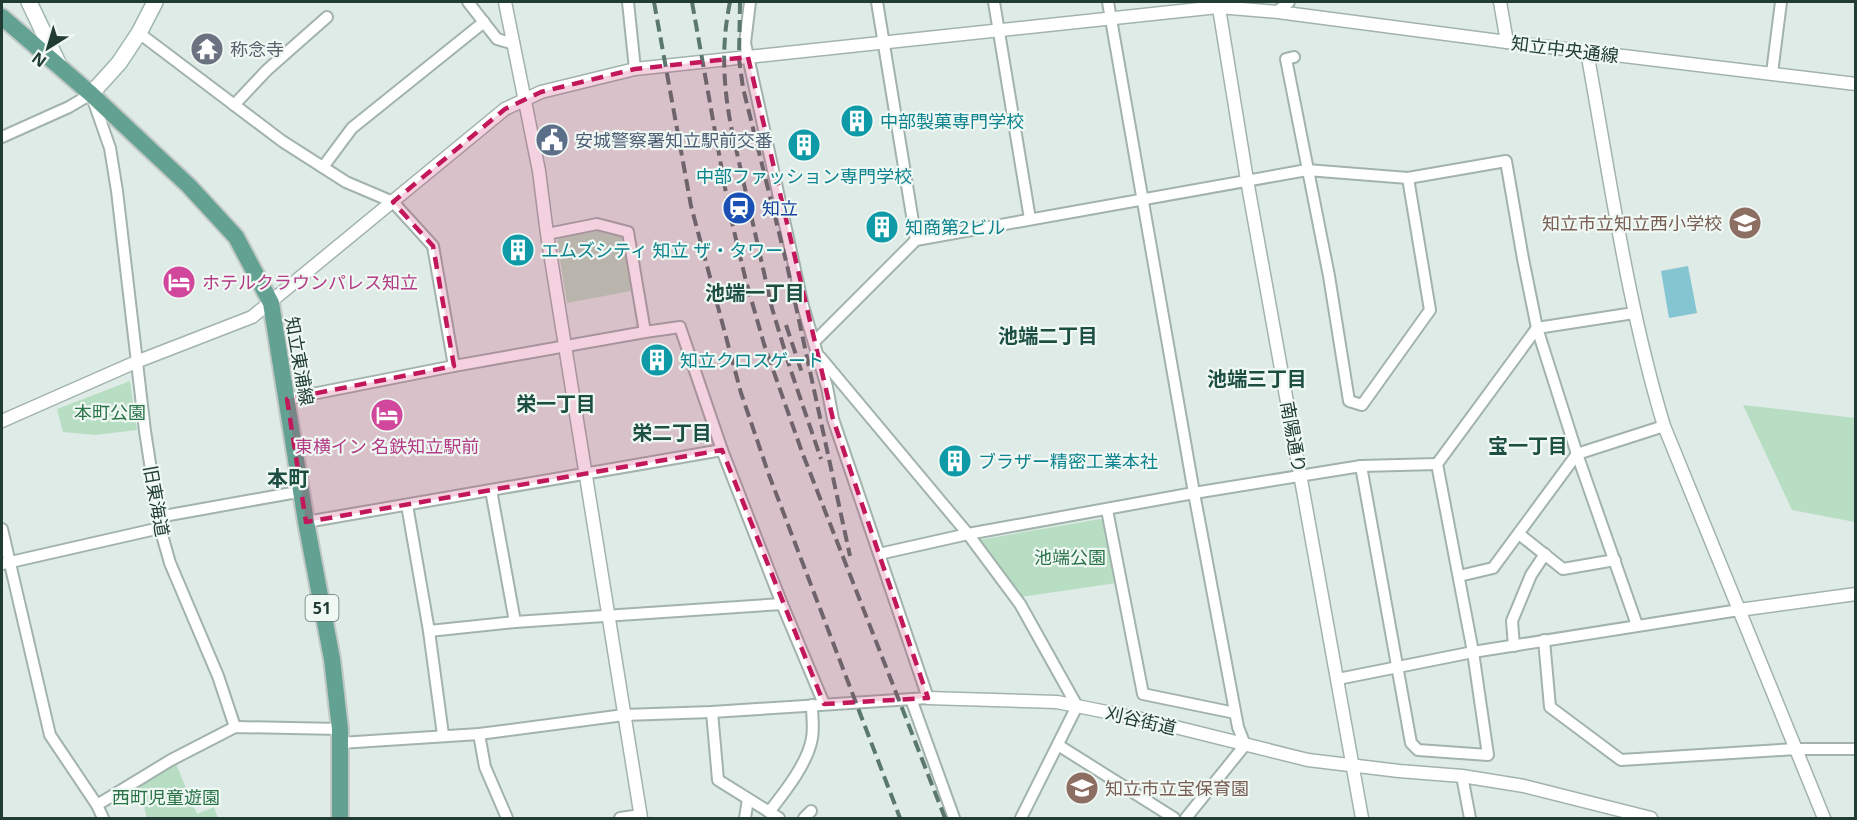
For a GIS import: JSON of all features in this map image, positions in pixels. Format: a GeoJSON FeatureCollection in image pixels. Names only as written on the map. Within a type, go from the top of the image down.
{"type":"FeatureCollection","features":[{"type":"Feature","properties":{"kind":"main road"},"geometry":{"type":"LineString","coordinates":[[29,2],[61,69]]}},
{"type":"Feature","properties":{"kind":"main road"},"geometry":{"type":"LineString","coordinates":[[91,94],[119,63],[139,33],[155,2]]}},
{"type":"Feature","properties":{"kind":"main road","name":"知立東浦線"},"geometry":{"type":"LineString","coordinates":[[2,17],[91,94],[189,186],[236,237],[270,303],[303,491],[306,522],[332,659],[340,736],[340,819]]}},
{"type":"Feature","properties":{"kind":"street"},"geometry":{"type":"LineString","coordinates":[[468,2],[497,39],[514,44]]}},
{"type":"Feature","properties":{"kind":"street"},"geometry":{"type":"LineString","coordinates":[[505,2],[539,171],[547,234],[641,817],[620,819]]}},
{"type":"Feature","properties":{"kind":"street"},"geometry":{"type":"LineString","coordinates":[[628,2],[634,69]]}},
{"type":"Feature","properties":{"kind":"street"},"geometry":{"type":"LineString","coordinates":[[750,2],[745,43],[801,294],[833,419],[927,698]]}},
{"type":"Feature","properties":{"kind":"street"},"geometry":{"type":"LineString","coordinates":[[877,2],[916,240]]}},
{"type":"Feature","properties":{"kind":"street"},"geometry":{"type":"LineString","coordinates":[[994,2],[1030,219]]}},
{"type":"Feature","properties":{"kind":"street"},"geometry":{"type":"LineString","coordinates":[[1108,2],[1194,493],[1235,713],[1245,746],[1186,819]]}},
{"type":"Feature","properties":{"kind":"street"},"geometry":{"type":"LineString","coordinates":[[1276,12],[1289,2]]}},
{"type":"Feature","properties":{"kind":"street"},"geometry":{"type":"LineString","coordinates":[[1500,2],[1506,42]]}},
{"type":"Feature","properties":{"kind":"street"},"geometry":{"type":"LineString","coordinates":[[1772,73],[1781,2]]}},
{"type":"Feature","properties":{"kind":"street","name":"知立中央通線"},"geometry":{"type":"LineString","coordinates":[[2,421],[136,362],[252,317],[505,109],[524,98],[541,92],[634,69],[1110,18],[1218,4],[1506,42],[1856,84]]}},
{"type":"Feature","properties":{"kind":"street","name":"南陽通り"},"geometry":{"type":"LineString","coordinates":[[1218,4],[1247,180],[1362,819]]}},
{"type":"Feature","properties":{"kind":"street"},"geometry":{"type":"LineString","coordinates":[[234,105],[267,70],[327,17]]}},
{"type":"Feature","properties":{"kind":"street"},"geometry":{"type":"LineString","coordinates":[[322,167],[352,128],[484,22]]}},
{"type":"Feature","properties":{"kind":"street"},"geometry":{"type":"LineString","coordinates":[[139,33],[282,141],[346,182],[393,202],[433,246],[454,366]]}},
{"type":"Feature","properties":{"kind":"street"},"geometry":{"type":"LineString","coordinates":[[1587,52],[1634,313],[1648,375],[1664,426],[1824,819]]}},
{"type":"Feature","properties":{"kind":"street"},"geometry":{"type":"LineString","coordinates":[[1294,57],[1286,59],[1329,276],[1349,401],[1362,405],[1430,310],[1407,178]]}},
{"type":"Feature","properties":{"kind":"street"},"geometry":{"type":"LineString","coordinates":[[2,137],[69,107],[91,94]]}},
{"type":"Feature","properties":{"kind":"street","name":"旧東海道"},"geometry":{"type":"LineString","coordinates":[[91,94],[110,148],[117,191],[136,362],[159,523],[170,563],[218,676],[235,727]]}},
{"type":"Feature","properties":{"kind":"street"},"geometry":{"type":"LineString","coordinates":[[815,348],[916,240],[1307,170],[1407,178],[1506,161],[1537,328],[1577,454],[1637,625]]}},
{"type":"Feature","properties":{"kind":"street"},"geometry":{"type":"LineString","coordinates":[[547,234],[597,224],[628,232],[645,332]]}},
{"type":"Feature","properties":{"kind":"street"},"geometry":{"type":"LineString","coordinates":[[1361,466],[1411,743],[1418,750],[1488,755],[1473,652],[1437,464],[1537,328],[1634,313]]}},
{"type":"Feature","properties":{"kind":"street"},"geometry":{"type":"LineString","coordinates":[[287,399],[565,345],[680,327],[722,450],[824,704]]}},
{"type":"Feature","properties":{"kind":"street"},"geometry":{"type":"LineString","coordinates":[[815,348],[969,534],[1020,604],[1077,706],[1021,819]]}},
{"type":"Feature","properties":{"kind":"street"},"geometry":{"type":"LineString","coordinates":[[1459,576],[1493,568],[1577,454],[1664,426]]}},
{"type":"Feature","properties":{"kind":"street"},"geometry":{"type":"LineString","coordinates":[[306,522],[722,450]]}},
{"type":"Feature","properties":{"kind":"street"},"geometry":{"type":"LineString","coordinates":[[879,554],[969,534],[1194,493],[1361,466],[1437,464]]}},
{"type":"Feature","properties":{"kind":"street"},"geometry":{"type":"LineString","coordinates":[[491,490],[515,622]]}},
{"type":"Feature","properties":{"kind":"street"},"geometry":{"type":"LineString","coordinates":[[5,563],[159,523],[303,491]]}},
{"type":"Feature","properties":{"kind":"street"},"geometry":{"type":"LineString","coordinates":[[407,505],[429,631],[443,735]]}},
{"type":"Feature","properties":{"kind":"street"},"geometry":{"type":"LineString","coordinates":[[1107,510],[1143,694],[1235,713]]}},
{"type":"Feature","properties":{"kind":"street"},"geometry":{"type":"LineString","coordinates":[[2,529],[5,563],[50,735],[97,805],[103,819]]}},
{"type":"Feature","properties":{"kind":"street"},"geometry":{"type":"LineString","coordinates":[[1519,534],[1563,569],[1615,560]]}},
{"type":"Feature","properties":{"kind":"street"},"geometry":{"type":"LineString","coordinates":[[1514,646],[1512,621],[1531,575],[1545,554]]}},
{"type":"Feature","properties":{"kind":"street"},"geometry":{"type":"LineString","coordinates":[[1338,679],[1544,640],[1856,594]]}},
{"type":"Feature","properties":{"kind":"street"},"geometry":{"type":"LineString","coordinates":[[429,631],[515,622],[782,604]]}},
{"type":"Feature","properties":{"kind":"street"},"geometry":{"type":"LineString","coordinates":[[1544,640],[1550,707],[1621,760],[1796,749],[1856,749]]}},
{"type":"Feature","properties":{"kind":"street","name":"刈谷街道"},"geometry":{"type":"LineString","coordinates":[[235,727],[340,736],[479,734],[624,715],[712,712],[927,698],[1057,702],[1151,721],[1308,760],[1462,776],[1524,786],[1650,819]]}},
{"type":"Feature","properties":{"kind":"street"},"geometry":{"type":"LineString","coordinates":[[911,699],[954,819]]}},
{"type":"Feature","properties":{"kind":"street"},"geometry":{"type":"LineString","coordinates":[[712,712],[718,780],[774,815],[809,751],[812,737],[812,705]]}},
{"type":"Feature","properties":{"kind":"street"},"geometry":{"type":"LineString","coordinates":[[97,805],[171,760],[235,727]]}},
{"type":"Feature","properties":{"kind":"street"},"geometry":{"type":"LineString","coordinates":[[479,734],[485,767],[507,819]]}},
{"type":"Feature","properties":{"kind":"street"},"geometry":{"type":"LineString","coordinates":[[1058,745],[1174,819]]}},
{"type":"Feature","properties":{"kind":"street"},"geometry":{"type":"LineString","coordinates":[[1462,776],[1470,819]]}},
{"type":"Feature","properties":{"kind":"street"},"geometry":{"type":"LineString","coordinates":[[745,819],[748,799]]}},
{"type":"Feature","properties":{"kind":"highlighted area"},"geometry":{"type":"Polygon","coordinates":[[[748,57],[833,419],[928,698],[824,704],[722,450],[306,522],[287,399],[454,366],[433,246],[393,202],[505,109],[541,92],[635,69],[748,57]]]}},
{"type":"Feature","properties":{"kind":"green space"},"geometry":{"type":"Polygon","coordinates":[[[597,231],[622,237],[631,291],[567,303],[557,241],[561,235],[597,231]]]}},
{"type":"Feature","properties":{"kind":"green space","name":"本町公園"},"geometry":{"type":"Polygon","coordinates":[[[130,381],[137,430],[95,435],[63,432],[57,409],[130,381]]]}},
{"type":"Feature","properties":{"kind":"green space"},"geometry":{"type":"Polygon","coordinates":[[[1743,405],[1855,418],[1855,522],[1792,510],[1743,405]]]}},
{"type":"Feature","properties":{"kind":"green space","name":"池端公園"},"geometry":{"type":"Polygon","coordinates":[[[1100,519],[1105,521],[1116,583],[1021,597],[979,540],[1100,519]]]}},
{"type":"Feature","properties":{"kind":"green space","name":"西町児童遊園"},"geometry":{"type":"Polygon","coordinates":[[[176,764],[197,814],[214,807],[218,818],[147,818],[138,786],[176,764]]]}},
{"type":"Feature","properties":{"kind":"water"},"geometry":{"type":"Polygon","coordinates":[[[1688,266],[1697,313],[1669,318],[1661,271],[1688,266]]]}},
{"type":"Feature","properties":{"kind":"railway"},"geometry":{"type":"LineString","coordinates":[[654,2],[691,206],[741,393],[769,475],[900,818]]}},
{"type":"Feature","properties":{"kind":"railway"},"geometry":{"type":"LineString","coordinates":[[692,2],[729,210],[764,344],[802,452],[945,818]]}},
{"type":"Feature","properties":{"kind":"railway"},"geometry":{"type":"LineString","coordinates":[[730,2],[725,34],[724,66],[732,131],[772,308],[821,459]]}},
{"type":"Feature","properties":{"kind":"railway"},"geometry":{"type":"LineString","coordinates":[[740,2],[739,59],[743,88],[787,265],[850,556]]}},
{"type":"Feature","properties":{"kind":"railway"},"geometry":{"type":"LineString","coordinates":[[786,325],[803,376]]}},
{"type":"Feature","properties":{"kind":"place","name":"称念寺"},"geometry":{"type":"Point","coordinates":[207,49]}},
{"type":"Feature","properties":{"kind":"place","name":"中部製菓専門学校"},"geometry":{"type":"Point","coordinates":[857,121]}},
{"type":"Feature","properties":{"kind":"place","name":"安城警察署知立駅前交番"},"geometry":{"type":"Point","coordinates":[552,140]}},
{"type":"Feature","properties":{"kind":"place","name":"中部ファッション専門学校"},"geometry":{"type":"Point","coordinates":[804,145]}},
{"type":"Feature","properties":{"kind":"place","name":"知立"},"geometry":{"type":"Point","coordinates":[739,208]}},
{"type":"Feature","properties":{"kind":"place","name":"知立市立知立西小学校"},"geometry":{"type":"Point","coordinates":[1745,223]}},
{"type":"Feature","properties":{"kind":"place","name":"知商第2ビル"},"geometry":{"type":"Point","coordinates":[882,227]}},
{"type":"Feature","properties":{"kind":"place","name":"エムズシティ 知立 ザ・タワー"},"geometry":{"type":"Point","coordinates":[518,250]}},
{"type":"Feature","properties":{"kind":"place","name":"ホテルクラウンパレス知立"},"geometry":{"type":"Point","coordinates":[179,282]}},
{"type":"Feature","properties":{"kind":"place","name":"知立クロスゲート"},"geometry":{"type":"Point","coordinates":[657,360]}},
{"type":"Feature","properties":{"kind":"place","name":"東横イン 名鉄知立駅前"},"geometry":{"type":"Point","coordinates":[387,415]}},
{"type":"Feature","properties":{"kind":"place","name":"ブラザー精密工業本社"},"geometry":{"type":"Point","coordinates":[955,461]}},
{"type":"Feature","properties":{"kind":"place","name":"知立市立宝保育園"},"geometry":{"type":"Point","coordinates":[1082,788]}},
{"type":"Feature","properties":{"kind":"district","name":"池端一丁目"},"geometry":{"type":"Point","coordinates":[755,292]}},
{"type":"Feature","properties":{"kind":"district","name":"池端二丁目"},"geometry":{"type":"Point","coordinates":[1048,335]}},
{"type":"Feature","properties":{"kind":"district","name":"池端三丁目"},"geometry":{"type":"Point","coordinates":[1257,378]}},
{"type":"Feature","properties":{"kind":"district","name":"栄一丁目"},"geometry":{"type":"Point","coordinates":[556,403]}},
{"type":"Feature","properties":{"kind":"district","name":"栄二丁目"},"geometry":{"type":"Point","coordinates":[672,432]}},
{"type":"Feature","properties":{"kind":"district","name":"宝一丁目"},"geometry":{"type":"Point","coordinates":[1528,445]}},
{"type":"Feature","properties":{"kind":"district","name":"本町"},"geometry":{"type":"Point","coordinates":[288,478]}}]}
